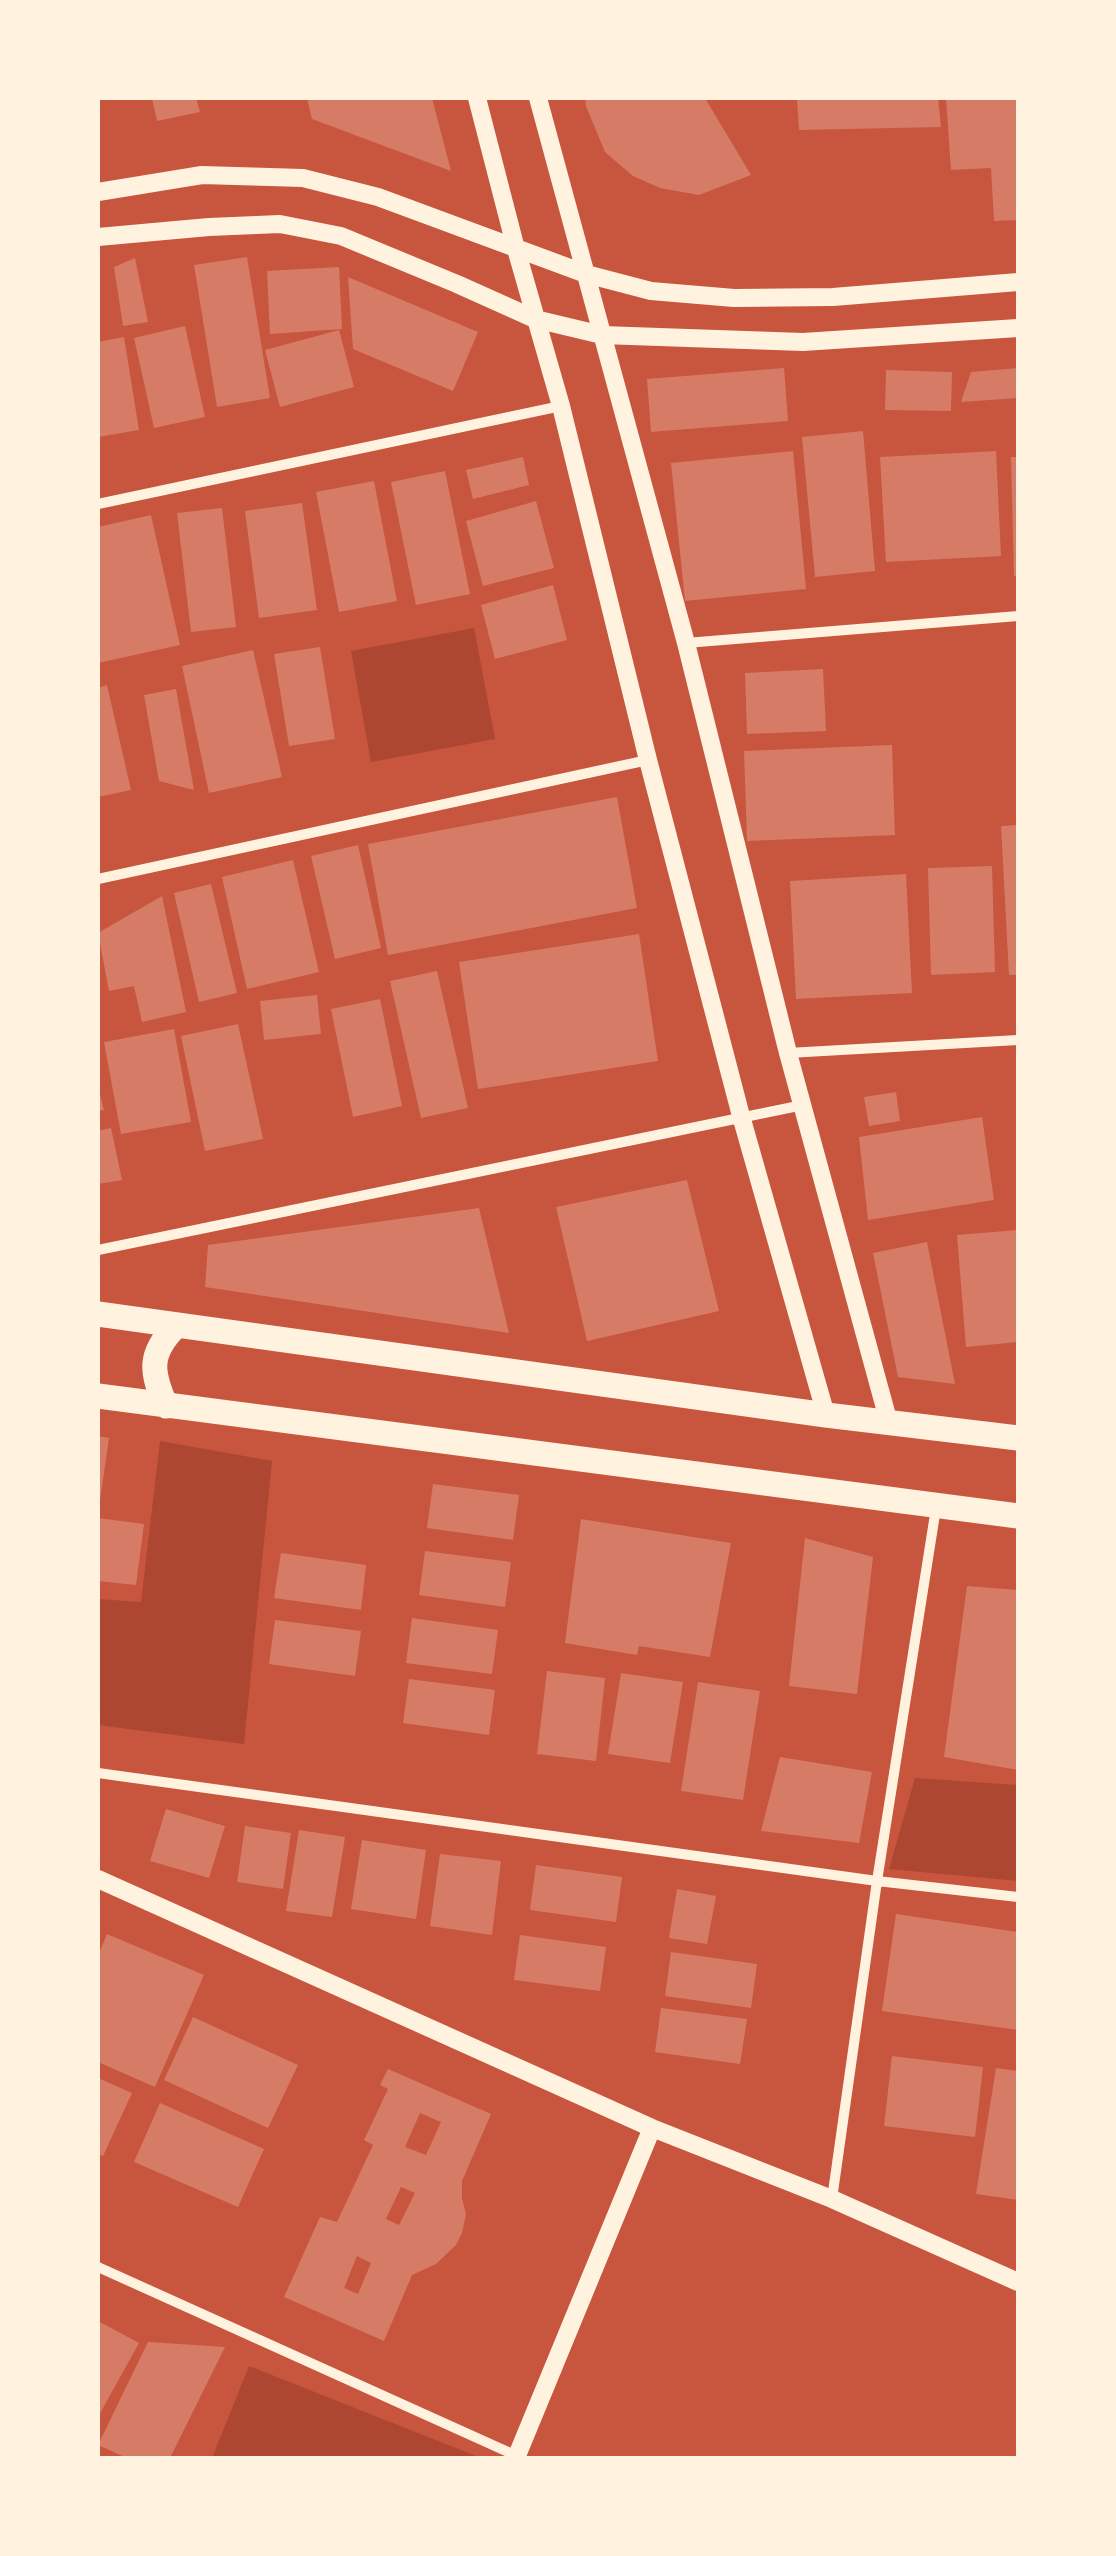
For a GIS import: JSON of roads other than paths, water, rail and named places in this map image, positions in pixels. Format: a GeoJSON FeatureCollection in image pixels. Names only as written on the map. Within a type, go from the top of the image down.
{"type":"FeatureCollection","features":[{"type":"Feature","properties":{"kind":"main road"},"geometry":{"type":"LineString","coordinates":[[98,1314],[1018,1438]]}},
{"type":"Feature","properties":{"kind":"main road"},"geometry":{"type":"LineString","coordinates":[[166,1406],[154,1379],[154,1368],[164,1338],[176,1326]]}},
{"type":"Feature","properties":{"kind":"main road"},"geometry":{"type":"LineString","coordinates":[[98,1396],[1018,1516]]}},
{"type":"Feature","properties":{"kind":"street"},"geometry":{"type":"LineString","coordinates":[[478,98],[561,406],[648,760],[742,1116],[826,1415]]}},
{"type":"Feature","properties":{"kind":"street"},"geometry":{"type":"LineString","coordinates":[[538,98],[686,643],[788,1053],[890,1423]]}},
{"type":"Feature","properties":{"kind":"street"},"geometry":{"type":"LineString","coordinates":[[98,192],[202,175],[303,178],[378,197],[516,250],[651,291],[734,298],[832,297],[1018,282]]}},
{"type":"Feature","properties":{"kind":"street"},"geometry":{"type":"LineString","coordinates":[[98,237],[209,226],[280,224],[342,236],[535,319],[602,335],[804,342],[1018,328]]}},
{"type":"Feature","properties":{"kind":"street"},"geometry":{"type":"LineString","coordinates":[[98,504],[561,406]]}},
{"type":"Feature","properties":{"kind":"street"},"geometry":{"type":"LineString","coordinates":[[686,643],[1018,616]]}},
{"type":"Feature","properties":{"kind":"street"},"geometry":{"type":"LineString","coordinates":[[98,879],[648,760]]}},
{"type":"Feature","properties":{"kind":"street"},"geometry":{"type":"LineString","coordinates":[[788,1053],[1018,1040]]}},
{"type":"Feature","properties":{"kind":"street"},"geometry":{"type":"LineString","coordinates":[[98,1250],[803,1105]]}},
{"type":"Feature","properties":{"kind":"street"},"geometry":{"type":"LineString","coordinates":[[832,2200],[936,1506]]}},
{"type":"Feature","properties":{"kind":"street"},"geometry":{"type":"LineString","coordinates":[[98,1774],[1018,1897]]}},
{"type":"Feature","properties":{"kind":"street"},"geometry":{"type":"LineString","coordinates":[[98,1879],[652,2128],[832,2200],[1018,2282]]}},
{"type":"Feature","properties":{"kind":"street"},"geometry":{"type":"LineString","coordinates":[[98,2268],[517,2457],[652,2128]]}},
{"type":"Feature","properties":{"kind":"street"},"geometry":{"type":"LineString","coordinates":[[996,2272],[1018,2272]]}}]}
